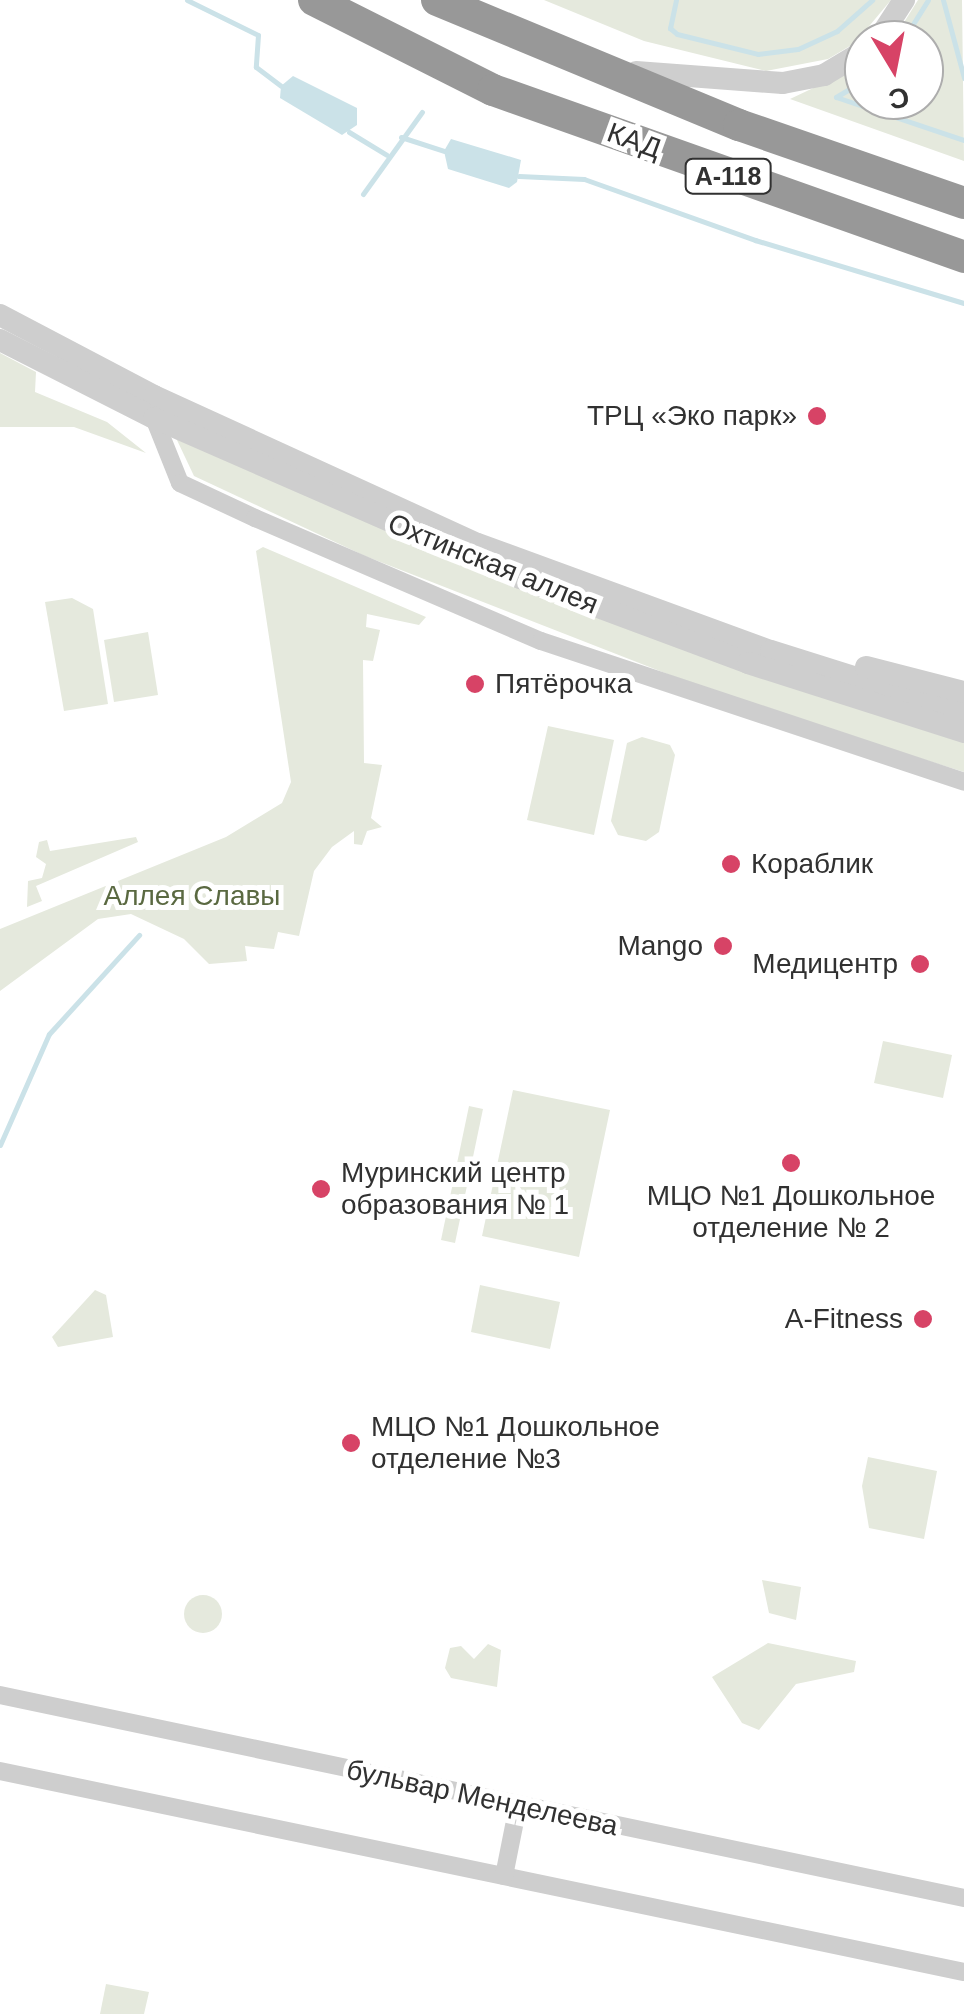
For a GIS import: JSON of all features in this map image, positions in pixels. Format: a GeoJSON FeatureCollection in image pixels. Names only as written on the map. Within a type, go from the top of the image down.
{"type":"FeatureCollection","features":[{"type":"Feature","properties":{"kind":"highway","name":"КАД"},"geometry":{"type":"LineString","coordinates":[[314,0],[493,90],[964,257]]}},
{"type":"Feature","properties":{"kind":"highway","name":"КАД"},"geometry":{"type":"LineString","coordinates":[[437,0],[582,64],[964,203]]}},
{"type":"Feature","properties":{"kind":"street"},"geometry":{"type":"LineString","coordinates":[[582,64],[682,78],[783,83],[824,76],[844,64]]}},
{"type":"Feature","properties":{"kind":"street"},"geometry":{"type":"LineString","coordinates":[[0,315],[44,352]]}},
{"type":"Feature","properties":{"kind":"street"},"geometry":{"type":"LineString","coordinates":[[0,340],[44,352]]}},
{"type":"Feature","properties":{"kind":"street","name":"Охтинская аллея"},"geometry":{"type":"LineString","coordinates":[[44,352],[154,418],[535,584],[748,663],[964,732]]}},
{"type":"Feature","properties":{"kind":"street","name":"Охтинская аллея"},"geometry":{"type":"LineString","coordinates":[[44,352],[478,544],[964,712]]}},
{"type":"Feature","properties":{"kind":"street"},"geometry":{"type":"LineString","coordinates":[[154,418],[180,483],[255,518],[541,641],[964,782]]}},
{"type":"Feature","properties":{"kind":"street"},"geometry":{"type":"LineString","coordinates":[[716,628],[964,692]]}},
{"type":"Feature","properties":{"kind":"street","name":"бульвар Менделеева"},"geometry":{"type":"LineString","coordinates":[[0,1695],[964,1898]]}},
{"type":"Feature","properties":{"kind":"street"},"geometry":{"type":"LineString","coordinates":[[0,1770],[964,1972]]}},
{"type":"Feature","properties":{"kind":"street"},"geometry":{"type":"LineString","coordinates":[[504,1876],[518,1806]]}},
{"type":"Feature","properties":{"kind":"green space"},"geometry":{"type":"Polygon","coordinates":[[[544,0],[891,0],[874,20],[844,20],[844,50],[828,59],[766,71],[644,41],[544,0]]]}},
{"type":"Feature","properties":{"kind":"green space"},"geometry":{"type":"Polygon","coordinates":[[[918,0],[962,0],[964,161],[849,120],[944,120],[944,20],[906,20],[918,0]]]}},
{"type":"Feature","properties":{"kind":"green space"},"geometry":{"type":"Polygon","coordinates":[[[844,73],[844,118],[790,99],[844,73]]]}},
{"type":"Feature","properties":{"kind":"green space"},"geometry":{"type":"Polygon","coordinates":[[[0,353],[36,372],[35,392],[107,422],[146,453],[74,427],[0,427],[0,353]]]}},
{"type":"Feature","properties":{"kind":"green space"},"geometry":{"type":"Polygon","coordinates":[[[176,438],[964,738],[964,772],[734,700],[365,556],[194,476],[176,438]]]}},
{"type":"Feature","properties":{"kind":"green space","name":"Аллея Славы"},"geometry":{"type":"Polygon","coordinates":[[[263,547],[426,617],[419,625],[367,614],[366,627],[380,630],[373,661],[363,660],[364,763],[382,765],[371,818],[382,827],[367,831],[362,845],[354,844],[354,831],[332,847],[314,871],[299,936],[278,932],[274,949],[245,946],[247,961],[209,964],[184,939],[131,914],[98,919],[0,991],[0,929],[226,837],[282,803],[291,782],[256,551],[263,547]]]}},
{"type":"Feature","properties":{"kind":"green space"},"geometry":{"type":"Polygon","coordinates":[[[72,598],[93,609],[108,704],[64,711],[45,602],[72,598]]]}},
{"type":"Feature","properties":{"kind":"green space"},"geometry":{"type":"Polygon","coordinates":[[[148,632],[158,695],[114,702],[104,640],[148,632]]]}},
{"type":"Feature","properties":{"kind":"green space"},"geometry":{"type":"Polygon","coordinates":[[[548,726],[614,740],[594,835],[527,820],[548,726]]]}},
{"type":"Feature","properties":{"kind":"green space"},"geometry":{"type":"Polygon","coordinates":[[[642,737],[670,745],[675,755],[659,832],[646,841],[618,835],[611,821],[627,743],[642,737]]]}},
{"type":"Feature","properties":{"kind":"green space"},"geometry":{"type":"Polygon","coordinates":[[[136,837],[138,842],[36,886],[42,901],[27,907],[28,881],[42,878],[46,864],[36,857],[39,842],[47,840],[50,851],[136,837]]]}},
{"type":"Feature","properties":{"kind":"green space"},"geometry":{"type":"Polygon","coordinates":[[[883,1041],[952,1055],[943,1098],[874,1083],[883,1041]]]}},
{"type":"Feature","properties":{"kind":"green space"},"geometry":{"type":"Polygon","coordinates":[[[513,1090],[610,1110],[579,1257],[482,1236],[513,1090]]]}},
{"type":"Feature","properties":{"kind":"green space"},"geometry":{"type":"Polygon","coordinates":[[[469,1106],[483,1109],[455,1243],[441,1240],[469,1106]]]}},
{"type":"Feature","properties":{"kind":"green space"},"geometry":{"type":"Polygon","coordinates":[[[480,1285],[560,1302],[550,1349],[471,1332],[480,1285]]]}},
{"type":"Feature","properties":{"kind":"green space"},"geometry":{"type":"Polygon","coordinates":[[[95,1290],[106,1295],[113,1337],[58,1347],[52,1337],[95,1290]]]}},
{"type":"Feature","properties":{"kind":"green space"},"geometry":{"type":"Polygon","coordinates":[[[868,1457],[937,1471],[924,1539],[869,1528],[862,1486],[868,1457]]]}},
{"type":"Feature","properties":{"kind":"green space"},"geometry":{"type":"Polygon","coordinates":[[[762,1580],[801,1587],[796,1620],[769,1613],[762,1580]]]}},
{"type":"Feature","properties":{"kind":"green space"},"geometry":{"type":"Polygon","coordinates":[[[203,1595],[217,1600],[222,1614],[217,1628],[203,1633],[189,1628],[184,1614],[189,1600],[203,1595]]]}},
{"type":"Feature","properties":{"kind":"green space"},"geometry":{"type":"Polygon","coordinates":[[[768,1643],[856,1661],[854,1672],[796,1684],[759,1730],[742,1723],[712,1677],[768,1643]]]}},
{"type":"Feature","properties":{"kind":"green space"},"geometry":{"type":"Polygon","coordinates":[[[488,1644],[501,1650],[497,1687],[451,1678],[445,1668],[450,1648],[461,1646],[474,1659],[488,1644]]]}},
{"type":"Feature","properties":{"kind":"green space"},"geometry":{"type":"Polygon","coordinates":[[[106,1984],[149,1992],[144,2014],[100,2014],[106,1984]]]}},
{"type":"Feature","properties":{"kind":"water"},"geometry":{"type":"Polygon","coordinates":[[[293,76],[357,108],[357,125],[342,135],[280,98],[281,86],[293,76]]]}},
{"type":"Feature","properties":{"kind":"water"},"geometry":{"type":"Polygon","coordinates":[[[451,139],[521,160],[517,182],[509,188],[448,169],[444,151],[451,139]]]}},
{"type":"Feature","properties":{"kind":"waterway"},"geometry":{"type":"LineString","coordinates":[[187,0],[258,35],[256,67],[281,86]]}},
{"type":"Feature","properties":{"kind":"waterway"},"geometry":{"type":"LineString","coordinates":[[676,0],[670,28],[677,34],[758,54],[798,49],[837,31],[872,0]]}},
{"type":"Feature","properties":{"kind":"waterway"},"geometry":{"type":"LineString","coordinates":[[916,20],[928,0]]}},
{"type":"Feature","properties":{"kind":"waterway"},"geometry":{"type":"LineString","coordinates":[[943,0],[964,78]]}},
{"type":"Feature","properties":{"kind":"waterway"},"geometry":{"type":"LineString","coordinates":[[836,97],[844,92]]}},
{"type":"Feature","properties":{"kind":"waterway"},"geometry":{"type":"LineString","coordinates":[[836,97],[964,140]]}},
{"type":"Feature","properties":{"kind":"waterway"},"geometry":{"type":"LineString","coordinates":[[363,194],[422,112]]}},
{"type":"Feature","properties":{"kind":"waterway"},"geometry":{"type":"LineString","coordinates":[[349,132],[387,155]]}},
{"type":"Feature","properties":{"kind":"waterway"},"geometry":{"type":"LineString","coordinates":[[401,137],[444,151]]}},
{"type":"Feature","properties":{"kind":"waterway"},"geometry":{"type":"LineString","coordinates":[[519,176],[584,179],[755,240],[964,303]]}},
{"type":"Feature","properties":{"kind":"waterway"},"geometry":{"type":"LineString","coordinates":[[0,1145],[49,1034],[139,935]]}},
{"type":"Feature","properties":{"kind":"place","name":"ТРЦ «Эко парк»"},"geometry":{"type":"Point","coordinates":[817,416]}},
{"type":"Feature","properties":{"kind":"place","name":"Пятёрочка"},"geometry":{"type":"Point","coordinates":[475,684]}},
{"type":"Feature","properties":{"kind":"place","name":"Кораблик"},"geometry":{"type":"Point","coordinates":[731,864]}},
{"type":"Feature","properties":{"kind":"place","name":"Mango"},"geometry":{"type":"Point","coordinates":[723,946]}},
{"type":"Feature","properties":{"kind":"place","name":"Медицентр"},"geometry":{"type":"Point","coordinates":[920,964]}},
{"type":"Feature","properties":{"kind":"place","name":"МЦО №1 Дошкольное отделение № 2"},"geometry":{"type":"Point","coordinates":[791,1163]}},
{"type":"Feature","properties":{"kind":"place","name":"Муринский центр образования № 1"},"geometry":{"type":"Point","coordinates":[321,1189]}},
{"type":"Feature","properties":{"kind":"place","name":"A-Fitness"},"geometry":{"type":"Point","coordinates":[923,1319]}},
{"type":"Feature","properties":{"kind":"place","name":"МЦО №1 Дошкольное отделение №3"},"geometry":{"type":"Point","coordinates":[351,1443]}}]}
